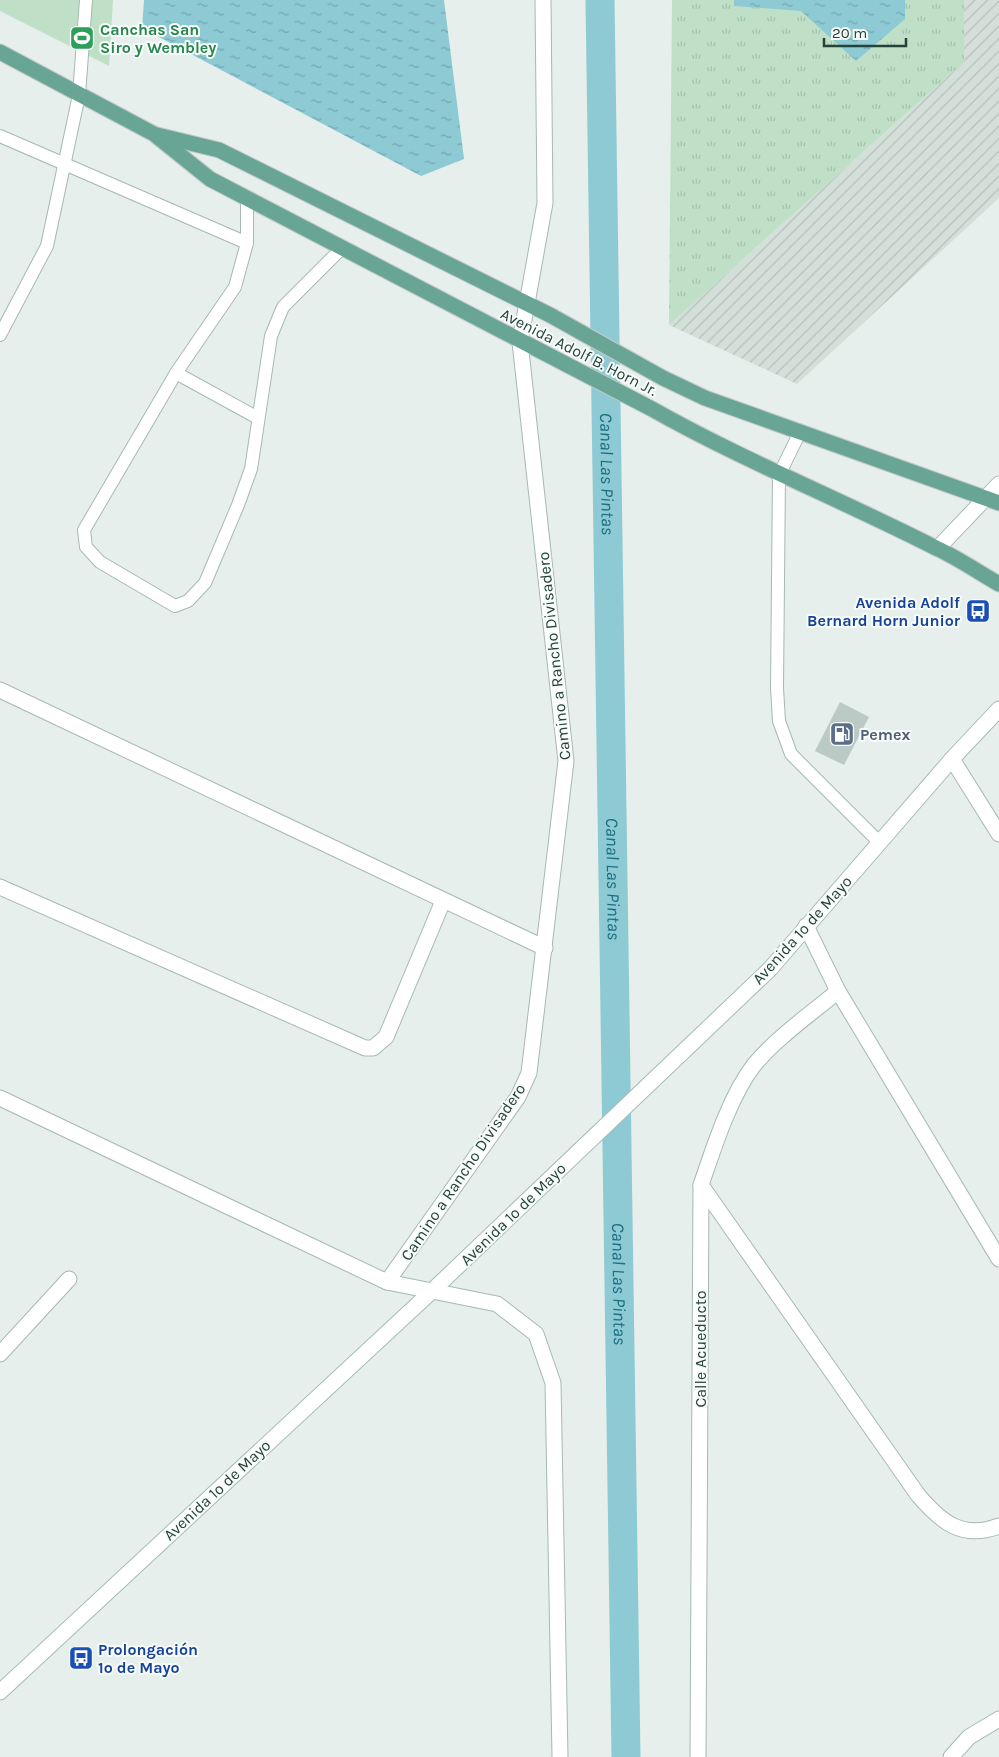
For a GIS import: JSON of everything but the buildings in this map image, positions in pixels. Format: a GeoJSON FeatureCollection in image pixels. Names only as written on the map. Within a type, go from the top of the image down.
{"type":"FeatureCollection","features":[{"type":"Feature","properties":{"kind":"main road","name":"Avenida Adolf B. Horn Jr."},"geometry":{"type":"LineString","coordinates":[[0,52],[154,134],[210,179],[652,409],[690,431],[779,475],[938,548],[999,584]]}},
{"type":"Feature","properties":{"kind":"main road","name":"Avenida Adolf B. Horn Jr."},"geometry":{"type":"LineString","coordinates":[[154,134],[218,150],[550,315],[704,398],[992,500]]}},
{"type":"Feature","properties":{"kind":"street","name":"Camino a Rancho Divisadero"},"geometry":{"type":"LineString","coordinates":[[432,1291],[387,1282],[518,1098],[529,1073],[566,760],[520,342],[545,204],[543,0]]}},
{"type":"Feature","properties":{"kind":"street"},"geometry":{"type":"LineString","coordinates":[[938,548],[992,500],[999,484]]}},
{"type":"Feature","properties":{"kind":"street"},"geometry":{"type":"LineString","coordinates":[[0,690],[545,948]]}},
{"type":"Feature","properties":{"kind":"street","name":"Avenida 1º de Mayo"},"geometry":{"type":"LineString","coordinates":[[0,1692],[432,1291],[770,969],[952,759],[999,709]]}},
{"type":"Feature","properties":{"kind":"street"},"geometry":{"type":"LineString","coordinates":[[952,759],[999,834]]}},
{"type":"Feature","properties":{"kind":"street"},"geometry":{"type":"LineString","coordinates":[[0,887],[365,1048],[373,1048],[386,1037],[443,901]]}},
{"type":"Feature","properties":{"kind":"street"},"geometry":{"type":"LineString","coordinates":[[806,926],[838,991],[999,1259]]}},
{"type":"Feature","properties":{"kind":"street","name":"Calle Acueducto"},"geometry":{"type":"LineString","coordinates":[[698,1757],[701,1185],[727,1118],[754,1066],[772,1047],[838,991]]}},
{"type":"Feature","properties":{"kind":"street"},"geometry":{"type":"LineString","coordinates":[[0,1098],[387,1282]]}},
{"type":"Feature","properties":{"kind":"street"},"geometry":{"type":"LineString","coordinates":[[701,1185],[918,1495],[934,1513],[958,1528],[986,1531],[999,1526]]}},
{"type":"Feature","properties":{"kind":"street"},"geometry":{"type":"LineString","coordinates":[[0,1354],[69,1278]]}},
{"type":"Feature","properties":{"kind":"street"},"geometry":{"type":"LineString","coordinates":[[432,1291],[497,1304],[536,1334],[553,1384],[560,1757]]}},
{"type":"Feature","properties":{"kind":"street"},"geometry":{"type":"LineString","coordinates":[[951,1757],[969,1738],[999,1719]]}},
{"type":"Feature","properties":{"kind":"lane"},"geometry":{"type":"LineString","coordinates":[[0,335],[47,246],[79,95],[86,0]]}},
{"type":"Feature","properties":{"kind":"lane"},"geometry":{"type":"LineString","coordinates":[[0,136],[247,243]]}},
{"type":"Feature","properties":{"kind":"lane"},"geometry":{"type":"LineString","coordinates":[[247,198],[247,243],[235,287],[176,373],[84,530],[86,547],[100,562],[175,606],[188,601],[204,583],[238,505],[251,469],[271,336],[283,307],[342,248]]}},
{"type":"Feature","properties":{"kind":"lane"},"geometry":{"type":"LineString","coordinates":[[176,373],[258,418]]}},
{"type":"Feature","properties":{"kind":"lane"},"geometry":{"type":"LineString","coordinates":[[800,432],[779,475],[777,688],[779,721],[791,754],[880,843]]}},
{"type":"Feature","properties":{"kind":"shaded area"},"geometry":{"type":"Polygon","coordinates":[[[964,0],[999,0],[999,198],[797,384],[669,325],[964,62],[964,0]]]}},
{"type":"Feature","properties":{"kind":"green space","name":"Canchas San Siro y Wembley"},"geometry":{"type":"Polygon","coordinates":[[[0,0],[113,0],[109,66],[0,11],[0,0]]]}},
{"type":"Feature","properties":{"kind":"green space"},"geometry":{"type":"Polygon","coordinates":[[[672,0],[964,0],[964,62],[669,325],[672,0]]]}},
{"type":"Feature","properties":{"kind":"water"},"geometry":{"type":"Polygon","coordinates":[[[144,0],[444,0],[464,159],[421,176],[142,28],[144,0]]]}},
{"type":"Feature","properties":{"kind":"water"},"geometry":{"type":"Polygon","coordinates":[[[734,0],[905,0],[905,19],[856,61],[801,11],[734,6],[734,0]]]}},
{"type":"Feature","properties":{"kind":"waterway","name":"Canal Las Pintas"},"geometry":{"type":"LineString","coordinates":[[600,0],[626,1757]]}},
{"type":"Feature","properties":{"kind":"place","name":"Canchas San Siro y Wembley"},"geometry":{"type":"Point","coordinates":[82,38]}},
{"type":"Feature","properties":{"kind":"place","name":"Avenida Adolf Bernard Horn Junior"},"geometry":{"type":"Point","coordinates":[978,611]}},
{"type":"Feature","properties":{"kind":"place","name":"Pemex"},"geometry":{"type":"Point","coordinates":[842,734]}},
{"type":"Feature","properties":{"kind":"place","name":"Prolongación 1º de Mayo"},"geometry":{"type":"Point","coordinates":[81,1658]}}]}
